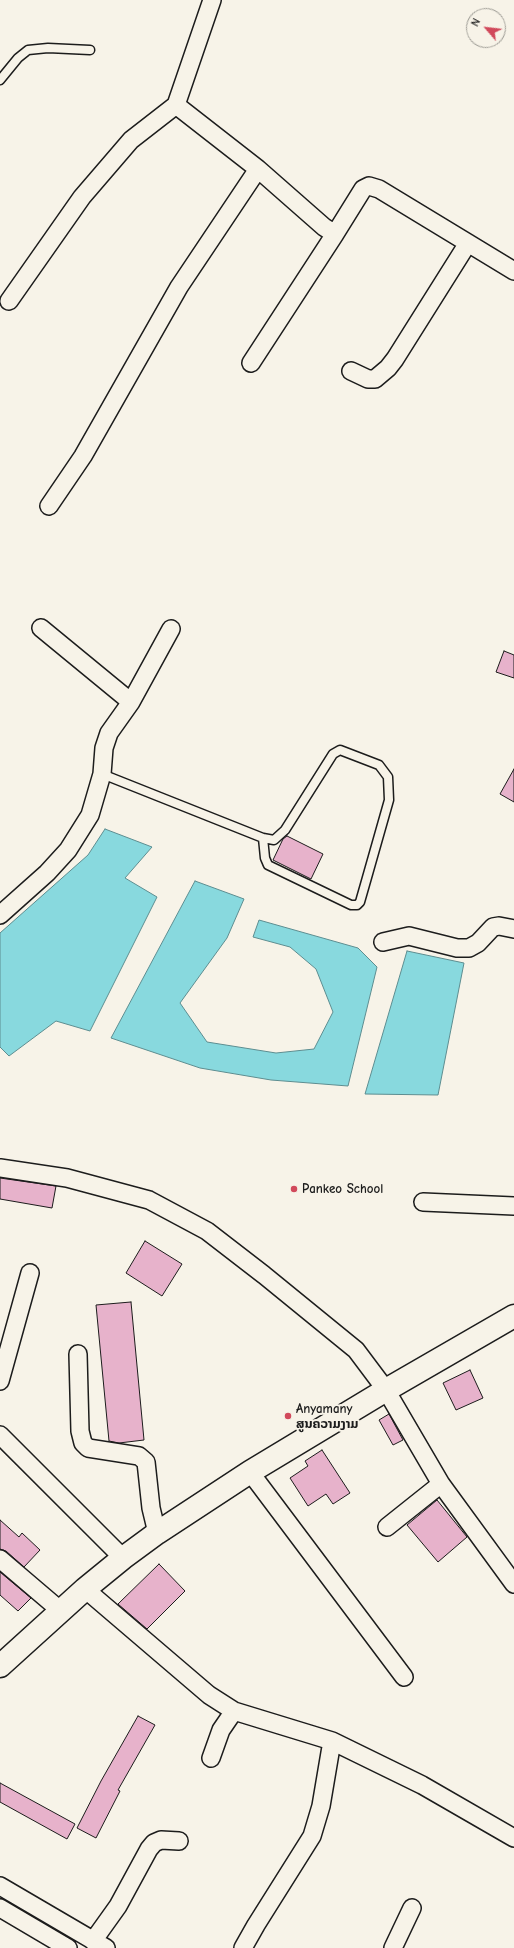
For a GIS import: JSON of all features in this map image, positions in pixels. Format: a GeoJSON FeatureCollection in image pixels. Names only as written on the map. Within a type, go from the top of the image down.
{"type":"FeatureCollection","features":[{"type":"Feature","properties":{"kind":"main road"},"geometry":{"type":"LineString","coordinates":[[0,1666],[85,1589],[157,1533],[250,1472],[386,1390],[514,1316]]}},
{"type":"Feature","properties":{"kind":"street"},"geometry":{"type":"LineString","coordinates":[[10,301],[82,197],[131,140],[176,105],[212,0]]}},
{"type":"Feature","properties":{"kind":"street"},"geometry":{"type":"LineString","coordinates":[[176,105],[258,169],[324,227],[335,234]]}},
{"type":"Feature","properties":{"kind":"street"},"geometry":{"type":"LineString","coordinates":[[49,506],[83,456],[179,287],[258,169]]}},
{"type":"Feature","properties":{"kind":"street"},"geometry":{"type":"LineString","coordinates":[[251,363],[363,189],[369,186],[379,189],[514,271]]}},
{"type":"Feature","properties":{"kind":"street"},"geometry":{"type":"LineString","coordinates":[[351,371],[368,379],[375,379],[388,368],[468,243]]}},
{"type":"Feature","properties":{"kind":"street"},"geometry":{"type":"LineString","coordinates":[[41,628],[130,702]]}},
{"type":"Feature","properties":{"kind":"street"},"geometry":{"type":"LineString","coordinates":[[0,915],[47,873],[68,850],[90,814],[102,774],[104,748],[109,733],[130,702],[172,629]]}},
{"type":"Feature","properties":{"kind":"street"},"geometry":{"type":"LineString","coordinates":[[383,942],[409,936],[457,948],[469,948],[478,943],[493,927],[498,926],[514,929]]}},
{"type":"Feature","properties":{"kind":"street"},"geometry":{"type":"LineString","coordinates":[[0,1168],[67,1178],[148,1200],[206,1231],[264,1274],[356,1350],[386,1390],[441,1484],[514,1584]]}},
{"type":"Feature","properties":{"kind":"street"},"geometry":{"type":"LineString","coordinates":[[424,1202],[514,1206]]}},
{"type":"Feature","properties":{"kind":"street"},"geometry":{"type":"LineString","coordinates":[[0,1380],[30,1273]]}},
{"type":"Feature","properties":{"kind":"street"},"geometry":{"type":"LineString","coordinates":[[78,1354],[80,1431],[83,1443],[88,1448],[139,1456],[146,1462],[151,1508],[157,1533]]}},
{"type":"Feature","properties":{"kind":"street"},"geometry":{"type":"LineString","coordinates":[[0,1434],[123,1558]]}},
{"type":"Feature","properties":{"kind":"street"},"geometry":{"type":"LineString","coordinates":[[250,1472],[404,1677]]}},
{"type":"Feature","properties":{"kind":"street"},"geometry":{"type":"LineString","coordinates":[[387,1527],[441,1484]]}},
{"type":"Feature","properties":{"kind":"street"},"geometry":{"type":"LineString","coordinates":[[0,1559],[61,1611]]}},
{"type":"Feature","properties":{"kind":"street"},"geometry":{"type":"LineString","coordinates":[[85,1589],[209,1695],[234,1711],[332,1741],[422,1785],[514,1838]]}},
{"type":"Feature","properties":{"kind":"street"},"geometry":{"type":"LineString","coordinates":[[211,1758],[221,1730],[234,1711]]}},
{"type":"Feature","properties":{"kind":"street"},"geometry":{"type":"LineString","coordinates":[[243,1948],[312,1836],[321,1806],[332,1741]]}},
{"type":"Feature","properties":{"kind":"street"},"geometry":{"type":"LineString","coordinates":[[0,1886],[101,1946],[127,1887],[154,1843],[161,1840],[179,1841]]}},
{"type":"Feature","properties":{"kind":"street"},"geometry":{"type":"LineString","coordinates":[[0,1908],[68,1948]]}},
{"type":"Feature","properties":{"kind":"street"},"geometry":{"type":"LineString","coordinates":[[393,1948],[412,1908]]}},
{"type":"Feature","properties":{"kind":"lane"},"geometry":{"type":"LineString","coordinates":[[0,80],[18,58],[28,50],[48,48],[90,50]]}},
{"type":"Feature","properties":{"kind":"lane"},"geometry":{"type":"LineString","coordinates":[[102,774],[263,838],[274,840],[285,830],[333,754],[340,750],[379,765],[388,777],[389,800],[360,902],[357,905],[351,905],[268,865],[265,858],[263,838]]}},
{"type":"Feature","properties":{"kind":"water"},"geometry":{"type":"Polygon","coordinates":[[[105,829],[152,847],[125,878],[157,897],[90,1031],[56,1021],[9,1056],[0,1047],[0,933],[88,855],[105,829]]]}},
{"type":"Feature","properties":{"kind":"water"},"geometry":{"type":"Polygon","coordinates":[[[195,881],[244,899],[227,938],[180,1003],[207,1042],[276,1053],[314,1049],[333,1012],[316,969],[290,947],[253,937],[259,920],[358,948],[377,967],[348,1086],[271,1080],[200,1068],[111,1038],[195,881]]]}},
{"type":"Feature","properties":{"kind":"water"},"geometry":{"type":"Polygon","coordinates":[[[407,951],[464,963],[438,1095],[365,1094],[407,951]]]}},
{"type":"Feature","properties":{"kind":"building"},"geometry":{"type":"Polygon","coordinates":[[[504,651],[514,655],[514,678],[496,672],[504,651]]]}},
{"type":"Feature","properties":{"kind":"building"},"geometry":{"type":"Polygon","coordinates":[[[514,769],[514,802],[500,794],[514,769]]]}},
{"type":"Feature","properties":{"kind":"building"},"geometry":{"type":"Polygon","coordinates":[[[287,836],[323,854],[311,879],[273,860],[283,839],[287,836]]]}},
{"type":"Feature","properties":{"kind":"building"},"geometry":{"type":"Polygon","coordinates":[[[0,1178],[56,1186],[52,1208],[0,1199],[0,1178]]]}},
{"type":"Feature","properties":{"kind":"building"},"geometry":{"type":"Polygon","coordinates":[[[145,1241],[182,1264],[162,1296],[126,1273],[145,1241]]]}},
{"type":"Feature","properties":{"kind":"building"},"geometry":{"type":"Polygon","coordinates":[[[131,1302],[144,1440],[119,1443],[109,1441],[96,1305],[131,1302]]]}},
{"type":"Feature","properties":{"kind":"building"},"geometry":{"type":"Polygon","coordinates":[[[470,1370],[483,1398],[456,1410],[443,1383],[470,1370]]]}},
{"type":"Feature","properties":{"kind":"building"},"geometry":{"type":"Polygon","coordinates":[[[389,1414],[403,1440],[393,1445],[379,1420],[389,1414]]]}},
{"type":"Feature","properties":{"kind":"building"},"geometry":{"type":"Polygon","coordinates":[[[322,1450],[350,1493],[333,1504],[326,1494],[308,1506],[290,1478],[308,1466],[305,1461],[322,1450]]]}},
{"type":"Feature","properties":{"kind":"building"},"geometry":{"type":"Polygon","coordinates":[[[437,1500],[467,1537],[438,1562],[407,1525],[437,1500]]]}},
{"type":"Feature","properties":{"kind":"building"},"geometry":{"type":"Polygon","coordinates":[[[0,1520],[19,1537],[22,1533],[40,1550],[24,1567],[6,1551],[0,1549],[0,1520]]]}},
{"type":"Feature","properties":{"kind":"building"},"geometry":{"type":"Polygon","coordinates":[[[159,1564],[185,1591],[147,1629],[118,1604],[159,1564]]]}},
{"type":"Feature","properties":{"kind":"building"},"geometry":{"type":"Polygon","coordinates":[[[0,1572],[31,1598],[18,1611],[0,1595],[0,1572]]]}},
{"type":"Feature","properties":{"kind":"building"},"geometry":{"type":"Polygon","coordinates":[[[138,1716],[155,1725],[118,1790],[120,1791],[96,1838],[77,1828],[101,1781],[138,1716]]]}},
{"type":"Feature","properties":{"kind":"building"},"geometry":{"type":"Polygon","coordinates":[[[0,1783],[75,1824],[67,1839],[0,1802],[0,1783]]]}},
{"type":"Feature","properties":{"kind":"place","name":"Pankeo School"},"geometry":{"type":"Point","coordinates":[294,1189]}},
{"type":"Feature","properties":{"kind":"place","name":"Anyamany ສູນຄວາມງາມ"},"geometry":{"type":"Point","coordinates":[288,1416]}}]}
